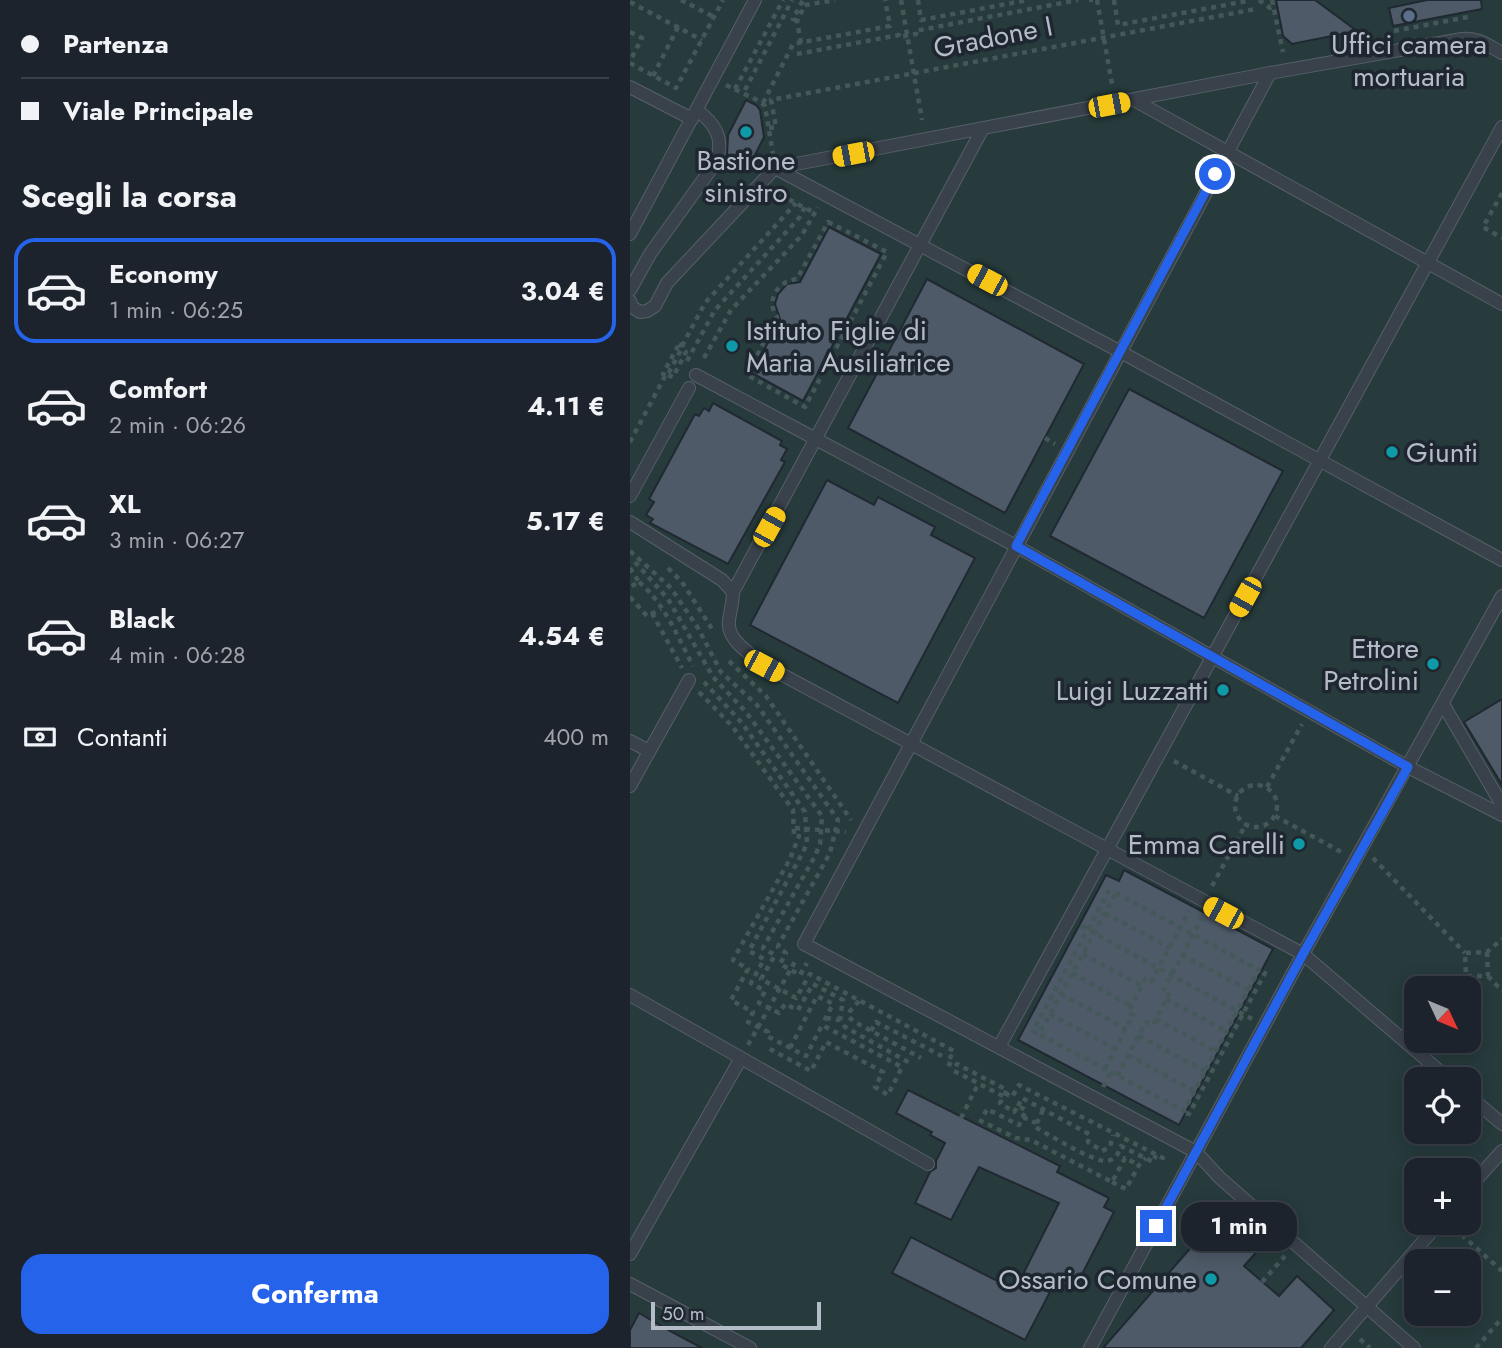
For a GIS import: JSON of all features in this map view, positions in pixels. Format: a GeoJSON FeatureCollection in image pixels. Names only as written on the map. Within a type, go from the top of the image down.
{"type":"FeatureCollection","features":[{"type":"Feature","properties":{"kind":"lane"},"geometry":{"type":"LineString","coordinates":[[630,234],[755,0]]}},
{"type":"Feature","properties":{"kind":"lane"},"geometry":{"type":"LineString","coordinates":[[630,301],[632,307],[640,312],[655,306],[673,277],[775,168],[1270,73],[1471,38],[1502,53]]}},
{"type":"Feature","properties":{"kind":"lane"},"geometry":{"type":"LineString","coordinates":[[1270,73],[804,944],[1196,1152],[1220,1178],[1414,1348]]}},
{"type":"Feature","properties":{"kind":"lane"},"geometry":{"type":"LineString","coordinates":[[630,87],[713,122],[719,135],[720,151],[716,162],[650,254],[630,289]]}},
{"type":"Feature","properties":{"kind":"lane"},"geometry":{"type":"LineString","coordinates":[[1134,100],[1502,304]]}},
{"type":"Feature","properties":{"kind":"lane"},"geometry":{"type":"LineString","coordinates":[[999,1047],[1502,127]]}},
{"type":"Feature","properties":{"kind":"lane"},"geometry":{"type":"LineString","coordinates":[[982,130],[733,592],[734,606],[728,623],[730,633],[764,666],[1303,954],[1435,1067]]}},
{"type":"Feature","properties":{"kind":"lane"},"geometry":{"type":"LineString","coordinates":[[775,168],[921,244],[1502,560]]}},
{"type":"Feature","properties":{"kind":"lane"},"geometry":{"type":"LineString","coordinates":[[696,375],[1016,546],[1408,767],[1502,815]]}},
{"type":"Feature","properties":{"kind":"lane"},"geometry":{"type":"LineString","coordinates":[[630,496],[689,388]]}},
{"type":"Feature","properties":{"kind":"lane"},"geometry":{"type":"LineString","coordinates":[[630,522],[722,580],[733,592]]}},
{"type":"Feature","properties":{"kind":"lane"},"geometry":{"type":"LineString","coordinates":[[1090,1348],[1303,954],[1502,596]]}},
{"type":"Feature","properties":{"kind":"lane"},"geometry":{"type":"LineString","coordinates":[[630,786],[689,680]]}},
{"type":"Feature","properties":{"kind":"lane"},"geometry":{"type":"LineString","coordinates":[[1443,704],[1502,805]]}},
{"type":"Feature","properties":{"kind":"lane"},"geometry":{"type":"LineString","coordinates":[[630,741],[649,751]]}},
{"type":"Feature","properties":{"kind":"lane"},"geometry":{"type":"LineString","coordinates":[[630,995],[928,1164]]}},
{"type":"Feature","properties":{"kind":"lane"},"geometry":{"type":"LineString","coordinates":[[630,1254],[741,1058]]}},
{"type":"Feature","properties":{"kind":"lane"},"geometry":{"type":"LineString","coordinates":[[1481,1107],[1502,1124]]}},
{"type":"Feature","properties":{"kind":"lane"},"geometry":{"type":"LineString","coordinates":[[1481,1174],[1502,1151]]}},
{"type":"Feature","properties":{"kind":"lane"},"geometry":{"type":"LineString","coordinates":[[1331,1348],[1429,1235]]}},
{"type":"Feature","properties":{"kind":"lane"},"geometry":{"type":"LineString","coordinates":[[630,1284],[750,1348]]}},
{"type":"Feature","properties":{"kind":"path"},"geometry":{"type":"LineString","coordinates":[[681,0],[714,17]]}},
{"type":"Feature","properties":{"kind":"path"},"geometry":{"type":"LineString","coordinates":[[735,89],[783,0]]}},
{"type":"Feature","properties":{"kind":"path"},"geometry":{"type":"LineString","coordinates":[[745,90],[792,0]]}},
{"type":"Feature","properties":{"kind":"path"},"geometry":{"type":"LineString","coordinates":[[801,43],[797,21],[793,19],[803,0]]}},
{"type":"Feature","properties":{"kind":"path"},"geometry":{"type":"LineString","coordinates":[[797,21],[805,5],[835,0]]}},
{"type":"Feature","properties":{"kind":"path"},"geometry":{"type":"LineString","coordinates":[[773,151],[763,103],[793,44],[890,26],[885,0]]}},
{"type":"Feature","properties":{"kind":"path"},"geometry":{"type":"LineString","coordinates":[[901,0],[922,120]]}},
{"type":"Feature","properties":{"kind":"path"},"geometry":{"type":"LineString","coordinates":[[918,0],[921,20],[1028,0]]}},
{"type":"Feature","properties":{"kind":"path"},"geometry":{"type":"LineString","coordinates":[[797,54],[899,34],[899,37],[907,36],[916,34],[915,31],[1078,0]]}},
{"type":"Feature","properties":{"kind":"path"},"geometry":{"type":"LineString","coordinates":[[1093,0],[1104,37],[1112,84]]}},
{"type":"Feature","properties":{"kind":"path"},"geometry":{"type":"LineString","coordinates":[[1114,0],[1118,25],[1247,0]]}},
{"type":"Feature","properties":{"kind":"path"},"geometry":{"type":"LineString","coordinates":[[1259,0],[1270,8],[1274,7]]}},
{"type":"Feature","properties":{"kind":"path"},"geometry":{"type":"LineString","coordinates":[[1272,0],[1282,49],[1288,40]]}},
{"type":"Feature","properties":{"kind":"path"},"geometry":{"type":"LineString","coordinates":[[630,2],[702,40]]}},
{"type":"Feature","properties":{"kind":"path"},"geometry":{"type":"LineString","coordinates":[[630,32],[642,38],[630,62],[676,88],[721,3],[727,9]]}},
{"type":"Feature","properties":{"kind":"path","name":"Gradone I"},"geometry":{"type":"LineString","coordinates":[[769,128],[776,127],[771,100],[1256,9]]}},
{"type":"Feature","properties":{"kind":"path"},"geometry":{"type":"LineString","coordinates":[[653,76],[678,27]]}},
{"type":"Feature","properties":{"kind":"path"},"geometry":{"type":"LineString","coordinates":[[726,85],[763,103]]}},
{"type":"Feature","properties":{"kind":"path"},"geometry":{"type":"LineString","coordinates":[[1502,193],[1483,228],[1502,238]]}},
{"type":"Feature","properties":{"kind":"path"},"geometry":{"type":"LineString","coordinates":[[780,195],[815,213]]}},
{"type":"Feature","properties":{"kind":"path"},"geometry":{"type":"LineString","coordinates":[[682,348],[707,300],[796,202]]}},
{"type":"Feature","properties":{"kind":"path"},"geometry":{"type":"LineString","coordinates":[[704,358],[731,310],[809,225],[820,202]]}},
{"type":"Feature","properties":{"kind":"path"},"geometry":{"type":"LineString","coordinates":[[1495,206],[1502,210]]}},
{"type":"Feature","properties":{"kind":"path"},"geometry":{"type":"LineString","coordinates":[[672,389],[715,310],[799,219],[806,207]]}},
{"type":"Feature","properties":{"kind":"path"},"geometry":{"type":"LineString","coordinates":[[828,222],[858,234],[887,252],[805,407],[747,375],[777,317],[772,304],[776,290],[784,282],[797,279],[828,222]]}},
{"type":"Feature","properties":{"kind":"path"},"geometry":{"type":"LineString","coordinates":[[679,344],[682,348],[686,352],[673,377],[663,374],[668,358],[679,344]]}},
{"type":"Feature","properties":{"kind":"path"},"geometry":{"type":"LineString","coordinates":[[630,442],[667,375]]}},
{"type":"Feature","properties":{"kind":"path"},"geometry":{"type":"LineString","coordinates":[[630,551],[668,599],[713,677],[746,712],[822,816],[820,844],[815,856],[763,948],[775,955],[761,979],[796,998],[810,974],[954,1051],[947,1063],[956,1067],[957,1064],[1004,1095],[1012,1097],[1018,1085],[1113,1135]]}},
{"type":"Feature","properties":{"kind":"path"},"geometry":{"type":"LineString","coordinates":[[637,560],[630,567],[639,582],[652,595],[707,685],[737,717],[805,812],[807,843],[749,951],[764,960],[751,983],[765,991],[759,1003],[779,1013],[785,1003],[798,1010],[813,984],[843,1000],[840,1020]]}},
{"type":"Feature","properties":{"kind":"path"},"geometry":{"type":"LineString","coordinates":[[637,560],[662,578],[679,598],[721,672],[757,705],[779,740],[835,815],[838,822],[837,831],[830,853],[778,947],[786,953],[780,964],[792,967],[800,975],[807,962],[818,968]]}},
{"type":"Feature","properties":{"kind":"path"},"geometry":{"type":"LineString","coordinates":[[664,565],[682,582],[715,634]]}},
{"type":"Feature","properties":{"kind":"path"},"geometry":{"type":"LineString","coordinates":[[630,587],[639,582]]}},
{"type":"Feature","properties":{"kind":"path"},"geometry":{"type":"LineString","coordinates":[[630,597],[647,616],[661,609]]}},
{"type":"Feature","properties":{"kind":"path"},"geometry":{"type":"LineString","coordinates":[[652,613],[656,620]]}},
{"type":"Feature","properties":{"kind":"path"},"geometry":{"type":"LineString","coordinates":[[727,658],[734,668],[766,696],[853,824]]}},
{"type":"Feature","properties":{"kind":"path"},"geometry":{"type":"LineString","coordinates":[[1267,787],[1297,732]]}},
{"type":"Feature","properties":{"kind":"path"},"geometry":{"type":"LineString","coordinates":[[1179,764],[1238,796]]}},
{"type":"Feature","properties":{"kind":"path"},"geometry":{"type":"LineString","coordinates":[[1248,786],[1267,787],[1278,804],[1275,816],[1264,826],[1246,824],[1237,814],[1235,807],[1238,796],[1248,786]]}},
{"type":"Feature","properties":{"kind":"path"},"geometry":{"type":"LineString","coordinates":[[1275,816],[1333,848]]}},
{"type":"Feature","properties":{"kind":"path"},"geometry":{"type":"LineString","coordinates":[[1215,881],[1246,824]]}},
{"type":"Feature","properties":{"kind":"path"},"geometry":{"type":"LineString","coordinates":[[795,828],[837,831]]}},
{"type":"Feature","properties":{"kind":"path"},"geometry":{"type":"LineString","coordinates":[[1383,869],[1465,953],[1466,976]]}},
{"type":"Feature","properties":{"kind":"path"},"geometry":{"type":"LineString","coordinates":[[1109,890],[1091,932],[1058,992],[1039,1034],[1184,1111],[1197,1093],[1251,992],[1265,973],[1262,971]]}},
{"type":"Feature","properties":{"kind":"path"},"geometry":{"type":"LineString","coordinates":[[1101,911],[1115,893],[1259,970],[1251,992]]}},
{"type":"Feature","properties":{"kind":"path"},"geometry":{"type":"LineString","coordinates":[[1101,911],[1170,948]]}},
{"type":"Feature","properties":{"kind":"path"},"geometry":{"type":"LineString","coordinates":[[1105,1069],[1133,1015],[1128,1012],[1145,979],[1152,982],[1190,911]]}},
{"type":"Feature","properties":{"kind":"path"},"geometry":{"type":"LineString","coordinates":[[1118,1076],[1146,1021],[1153,1025],[1170,992],[1164,989],[1202,918]]}},
{"type":"Feature","properties":{"kind":"path"},"geometry":{"type":"LineString","coordinates":[[1069,919],[1253,1019]]}},
{"type":"Feature","properties":{"kind":"path"},"geometry":{"type":"LineString","coordinates":[[1465,953],[1487,952],[1502,939]]}},
{"type":"Feature","properties":{"kind":"path"},"geometry":{"type":"LineString","coordinates":[[1080,952],[1142,986]]}},
{"type":"Feature","properties":{"kind":"path"},"geometry":{"type":"LineString","coordinates":[[1487,952],[1488,976],[1502,990]]}},
{"type":"Feature","properties":{"kind":"path"},"geometry":{"type":"LineString","coordinates":[[1182,955],[1251,992]]}},
{"type":"Feature","properties":{"kind":"path"},"geometry":{"type":"LineString","coordinates":[[749,1045],[792,967]]}},
{"type":"Feature","properties":{"kind":"path"},"geometry":{"type":"LineString","coordinates":[[1069,972],[1131,1006]]}},
{"type":"Feature","properties":{"kind":"path"},"geometry":{"type":"LineString","coordinates":[[1481,976],[1488,976]]}},
{"type":"Feature","properties":{"kind":"path"},"geometry":{"type":"LineString","coordinates":[[1058,992],[1126,1029]]}},
{"type":"Feature","properties":{"kind":"path"},"geometry":{"type":"LineString","coordinates":[[790,1048],[817,996],[833,1004],[822,1026]]}},
{"type":"Feature","properties":{"kind":"path"},"geometry":{"type":"LineString","coordinates":[[1166,999],[1229,1033]]}},
{"type":"Feature","properties":{"kind":"path"},"geometry":{"type":"LineString","coordinates":[[859,1001],[852,1007],[849,1017],[855,1023],[922,1058]]}},
{"type":"Feature","properties":{"kind":"path"},"geometry":{"type":"LineString","coordinates":[[1037,1033],[1033,1031],[1048,1012]]}},
{"type":"Feature","properties":{"kind":"path"},"geometry":{"type":"LineString","coordinates":[[1048,1012],[1115,1049]]}},
{"type":"Feature","properties":{"kind":"path"},"geometry":{"type":"LineString","coordinates":[[826,1018],[840,1020],[849,1030],[910,1063]]}},
{"type":"Feature","properties":{"kind":"path"},"geometry":{"type":"LineString","coordinates":[[1156,1019],[1230,1059]]}},
{"type":"Feature","properties":{"kind":"path"},"geometry":{"type":"LineString","coordinates":[[871,1031],[876,1022],[942,1056]]}},
{"type":"Feature","properties":{"kind":"path"},"geometry":{"type":"LineString","coordinates":[[1139,1036],[1208,1073]]}},
{"type":"Feature","properties":{"kind":"path"},"geometry":{"type":"LineString","coordinates":[[768,1048],[810,1071],[826,1042],[883,1072],[875,1087],[885,1093]]}},
{"type":"Feature","properties":{"kind":"path"},"geometry":{"type":"LineString","coordinates":[[1128,1055],[1197,1093]]}},
{"type":"Feature","properties":{"kind":"path"},"geometry":{"type":"LineString","coordinates":[[1106,1083],[1111,1072]]}},
{"type":"Feature","properties":{"kind":"path"},"geometry":{"type":"LineString","coordinates":[[961,1118],[980,1080]]}},
{"type":"Feature","properties":{"kind":"path"},"geometry":{"type":"LineString","coordinates":[[1192,1122],[1196,1113],[1189,1112],[1197,1093]]}},
{"type":"Feature","properties":{"kind":"path"},"geometry":{"type":"LineString","coordinates":[[1004,1095],[1000,1103],[1003,1107],[1014,1112],[1022,1098],[1089,1134],[1088,1142],[1102,1151],[1110,1147],[1113,1135]]}},
{"type":"Feature","properties":{"kind":"path"},"geometry":{"type":"LineString","coordinates":[[1018,1106],[1026,1110],[1018,1125],[987,1109],[981,1121],[1016,1138],[1031,1140],[1126,1189],[1146,1158]]}},
{"type":"Feature","properties":{"kind":"path"},"geometry":{"type":"LineString","coordinates":[[1044,1110],[1035,1127],[1100,1161],[1114,1158],[1121,1146],[1153,1162],[1156,1154]]}},
{"type":"Feature","properties":{"kind":"path"},"geometry":{"type":"LineString","coordinates":[[1023,1116],[1037,1123]]}},
{"type":"Feature","properties":{"kind":"path"},"geometry":{"type":"LineString","coordinates":[[1113,1135],[1114,1132],[1163,1158],[1165,1155]]}},
{"type":"Feature","properties":{"kind":"path"},"geometry":{"type":"LineString","coordinates":[[1112,1182],[1125,1158],[1139,1165]]}},
{"type":"Feature","properties":{"kind":"path"},"geometry":{"type":"LineString","coordinates":[[1462,1235],[1502,1271]]}},
{"type":"Feature","properties":{"kind":"path"},"geometry":{"type":"LineString","coordinates":[[1262,1282],[1280,1262]]}},
{"type":"Feature","properties":{"kind":"path"},"geometry":{"type":"LineString","coordinates":[[1476,1348],[1502,1318]]}},
{"type":"Feature","properties":{"kind":"green space"},"geometry":{"type":"Polygon","coordinates":[[[630,0],[1502,0],[1502,1348],[630,1348],[630,0]]]}},
{"type":"Feature","properties":{"kind":"building"},"geometry":{"type":"Polygon","coordinates":[[[1276,0],[1315,0],[1357,31],[1292,44],[1283,36],[1276,0]]]}},
{"type":"Feature","properties":{"kind":"building","name":"Uffici camera mortuaria"},"geometry":{"type":"Polygon","coordinates":[[[1427,0],[1481,0],[1482,9],[1393,26],[1389,8],[1427,0]]]}},
{"type":"Feature","properties":{"kind":"building","name":"Bastione sinistro"},"geometry":{"type":"Polygon","coordinates":[[[746,100],[760,110],[764,137],[749,167],[727,155],[728,135],[746,100]]]}},
{"type":"Feature","properties":{"kind":"building"},"geometry":{"type":"Polygon","coordinates":[[[829,227],[881,254],[803,401],[752,373],[780,319],[775,304],[778,294],[787,284],[800,282],[829,227]]]}},
{"type":"Feature","properties":{"kind":"building"},"geometry":{"type":"Polygon","coordinates":[[[927,279],[1084,364],[1005,513],[848,428],[927,279]]]}},
{"type":"Feature","properties":{"kind":"building"},"geometry":{"type":"Polygon","coordinates":[[[1129,389],[1283,471],[1204,618],[1050,536],[1129,389]]]}},
{"type":"Feature","properties":{"kind":"building"},"geometry":{"type":"Polygon","coordinates":[[[713,403],[782,441],[780,445],[787,449],[781,460],[785,462],[728,564],[650,523],[653,519],[646,515],[654,502],[649,499],[695,414],[699,416],[704,408],[709,411],[713,403]]]}},
{"type":"Feature","properties":{"kind":"building"},"geometry":{"type":"Polygon","coordinates":[[[827,480],[874,505],[878,497],[935,527],[931,535],[975,558],[898,703],[750,625],[827,480]]]}},
{"type":"Feature","properties":{"kind":"building"},"geometry":{"type":"Polygon","coordinates":[[[1502,699],[1502,785],[1464,722],[1502,699]]]}},
{"type":"Feature","properties":{"kind":"building"},"geometry":{"type":"Polygon","coordinates":[[[1124,870],[1273,949],[1179,1125],[1018,1040],[1106,875],[1119,881],[1124,870]]]}},
{"type":"Feature","properties":{"kind":"building"},"geometry":{"type":"Polygon","coordinates":[[[908,1090],[1060,1166],[1057,1172],[1109,1198],[1104,1207],[1114,1212],[1077,1284],[1068,1279],[1061,1292],[1052,1288],[1025,1340],[892,1273],[911,1237],[1015,1290],[1059,1203],[979,1167],[951,1220],[915,1203],[930,1172],[936,1168],[936,1161],[945,1143],[930,1135],[932,1132],[896,1113],[908,1090]]]}},
{"type":"Feature","properties":{"kind":"building","name":"Ossario Comune"},"geometry":{"type":"Polygon","coordinates":[[[1223,1211],[1262,1246],[1244,1266],[1279,1296],[1297,1276],[1334,1310],[1301,1348],[1103,1348],[1223,1211]]]}},
{"type":"Feature","properties":{"kind":"building"},"geometry":{"type":"Polygon","coordinates":[[[639,1313],[702,1348],[630,1348],[630,1330],[639,1313]]]}},
{"type":"Feature","properties":{"kind":"place","name":"Uffici camera mortuaria"},"geometry":{"type":"Point","coordinates":[1409,16]}},
{"type":"Feature","properties":{"kind":"place","name":"Bastione sinistro"},"geometry":{"type":"Point","coordinates":[746,132]}},
{"type":"Feature","properties":{"kind":"place","name":"Istituto Figlie di Maria Ausiliatrice"},"geometry":{"type":"Point","coordinates":[732,346]}},
{"type":"Feature","properties":{"kind":"place","name":"Giunti"},"geometry":{"type":"Point","coordinates":[1392,452]}},
{"type":"Feature","properties":{"kind":"place","name":"Ettore Petrolini"},"geometry":{"type":"Point","coordinates":[1433,664]}},
{"type":"Feature","properties":{"kind":"place","name":"Luigi Luzzatti"},"geometry":{"type":"Point","coordinates":[1223,690]}},
{"type":"Feature","properties":{"kind":"place","name":"Emma Carelli"},"geometry":{"type":"Point","coordinates":[1299,844]}},
{"type":"Feature","properties":{"kind":"place","name":"Ossario Comune"},"geometry":{"type":"Point","coordinates":[1211,1279]}},
{"type":"Feature","properties":{"kind":"route"},"geometry":{"type":"LineString","coordinates":[[1156,1226],[1408,767],[1016,546],[1215,174]]}}]}
